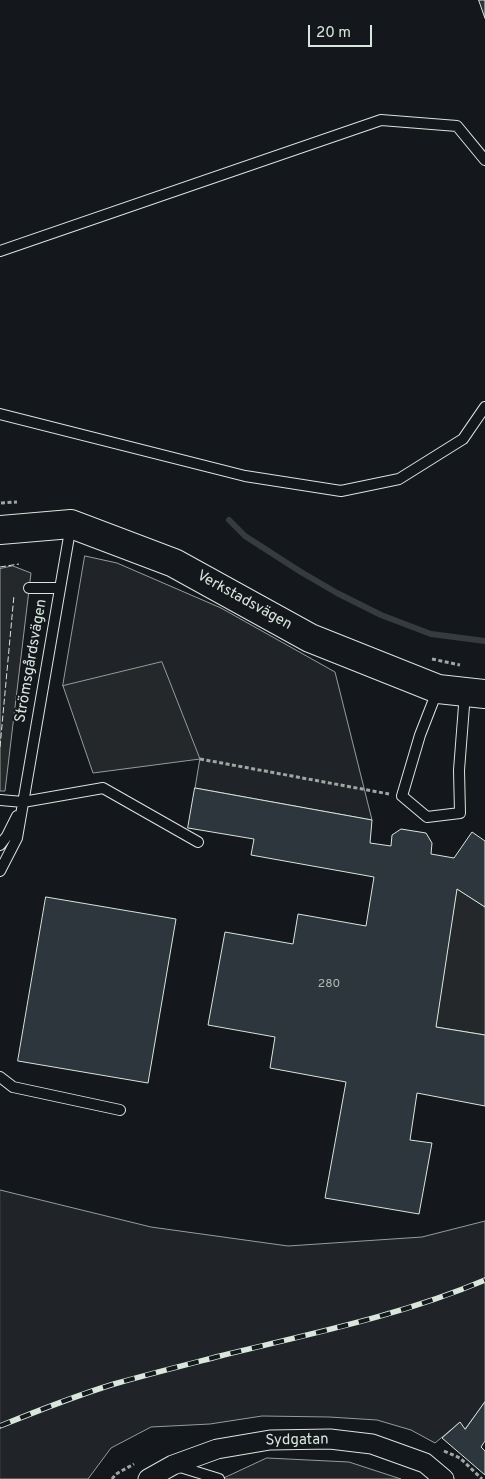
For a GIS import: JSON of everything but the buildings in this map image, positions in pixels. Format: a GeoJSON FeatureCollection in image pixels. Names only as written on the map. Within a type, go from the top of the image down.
{"type":"FeatureCollection","features":[{"type":"Feature","properties":{"kind":"main road","name":"Verkstadsvägen"},"geometry":{"type":"LineString","coordinates":[[0,530],[71,524],[174,563],[310,638],[438,689],[475,693]]}},
{"type":"Feature","properties":{"kind":"street","name":"Sydgatan"},"geometry":{"type":"LineString","coordinates":[[148,1479],[173,1465],[217,1449],[270,1440],[330,1439],[372,1444],[425,1463],[444,1479]]}},
{"type":"Feature","properties":{"kind":"lane"},"geometry":{"type":"LineString","coordinates":[[0,251],[380,120],[457,126],[485,160]]}},
{"type":"Feature","properties":{"kind":"lane"},"geometry":{"type":"LineString","coordinates":[[0,414],[245,476],[341,491],[398,479],[463,439],[485,406]]}},
{"type":"Feature","properties":{"kind":"lane","name":"Strömsgårdsvägen"},"geometry":{"type":"LineString","coordinates":[[0,871],[17,838],[71,524]]}},
{"type":"Feature","properties":{"kind":"lane"},"geometry":{"type":"LineString","coordinates":[[30,588],[60,588]]}},
{"type":"Feature","properties":{"kind":"lane"},"geometry":{"type":"LineString","coordinates":[[438,689],[420,735],[402,796],[427,817],[460,813],[459,770],[475,693]]}},
{"type":"Feature","properties":{"kind":"lane"},"geometry":{"type":"LineString","coordinates":[[0,800],[23,803],[103,788],[198,842]]}},
{"type":"Feature","properties":{"kind":"lane"},"geometry":{"type":"LineString","coordinates":[[0,845],[7,836],[23,803]]}},
{"type":"Feature","properties":{"kind":"lane"},"geometry":{"type":"LineString","coordinates":[[0,1077],[13,1087],[120,1110]]}},
{"type":"Feature","properties":{"kind":"lane"},"geometry":{"type":"LineString","coordinates":[[173,1465],[219,1479]]}},
{"type":"Feature","properties":{"kind":"path"},"geometry":{"type":"LineString","coordinates":[[200,758],[402,796]]}},
{"type":"Feature","properties":{"kind":"path"},"geometry":{"type":"LineString","coordinates":[[437,1448],[460,1458],[482,1479]]}},
{"type":"Feature","properties":{"kind":"shaded area"},"geometry":{"type":"Polygon","coordinates":[[[85,556],[117,563],[221,608],[335,672],[372,820],[195,788],[200,758],[63,686],[85,556]]]}},
{"type":"Feature","properties":{"kind":"shaded area"},"geometry":{"type":"Polygon","coordinates":[[[13,566],[31,573],[5,791],[0,791],[0,569],[13,566]]]}},
{"type":"Feature","properties":{"kind":"shaded area"},"geometry":{"type":"Polygon","coordinates":[[[162,662],[200,759],[93,773],[63,686],[162,662]]]}},
{"type":"Feature","properties":{"kind":"shaded area"},"geometry":{"type":"Polygon","coordinates":[[[457,889],[485,907],[485,1035],[436,1027],[457,889]]]}},
{"type":"Feature","properties":{"kind":"shaded area"},"geometry":{"type":"Polygon","coordinates":[[[0,1190],[151,1227],[288,1246],[422,1237],[485,1221],[485,1402],[465,1429],[459,1423],[435,1443],[411,1430],[377,1420],[262,1416],[210,1424],[151,1427],[111,1448],[88,1479],[0,1479],[0,1190]]]}},
{"type":"Feature","properties":{"kind":"shaded area"},"geometry":{"type":"Polygon","coordinates":[[[267,1458],[349,1462],[401,1479],[222,1479],[267,1458]]]}},
{"type":"Feature","properties":{"kind":"waterway"},"geometry":{"type":"LineString","coordinates":[[229,520],[245,536],[301,572],[381,615],[431,634],[485,641]]}},
{"type":"Feature","properties":{"kind":"railway"},"geometry":{"type":"LineString","coordinates":[[0,1426],[114,1384],[387,1314],[453,1293],[485,1280]]}},
{"type":"Feature","properties":{"kind":"fence"},"geometry":{"type":"LineString","coordinates":[[0,567],[19,564]]}},
{"type":"Feature","properties":{"kind":"fence"},"geometry":{"type":"LineString","coordinates":[[0,747],[14,595]]}}]}
